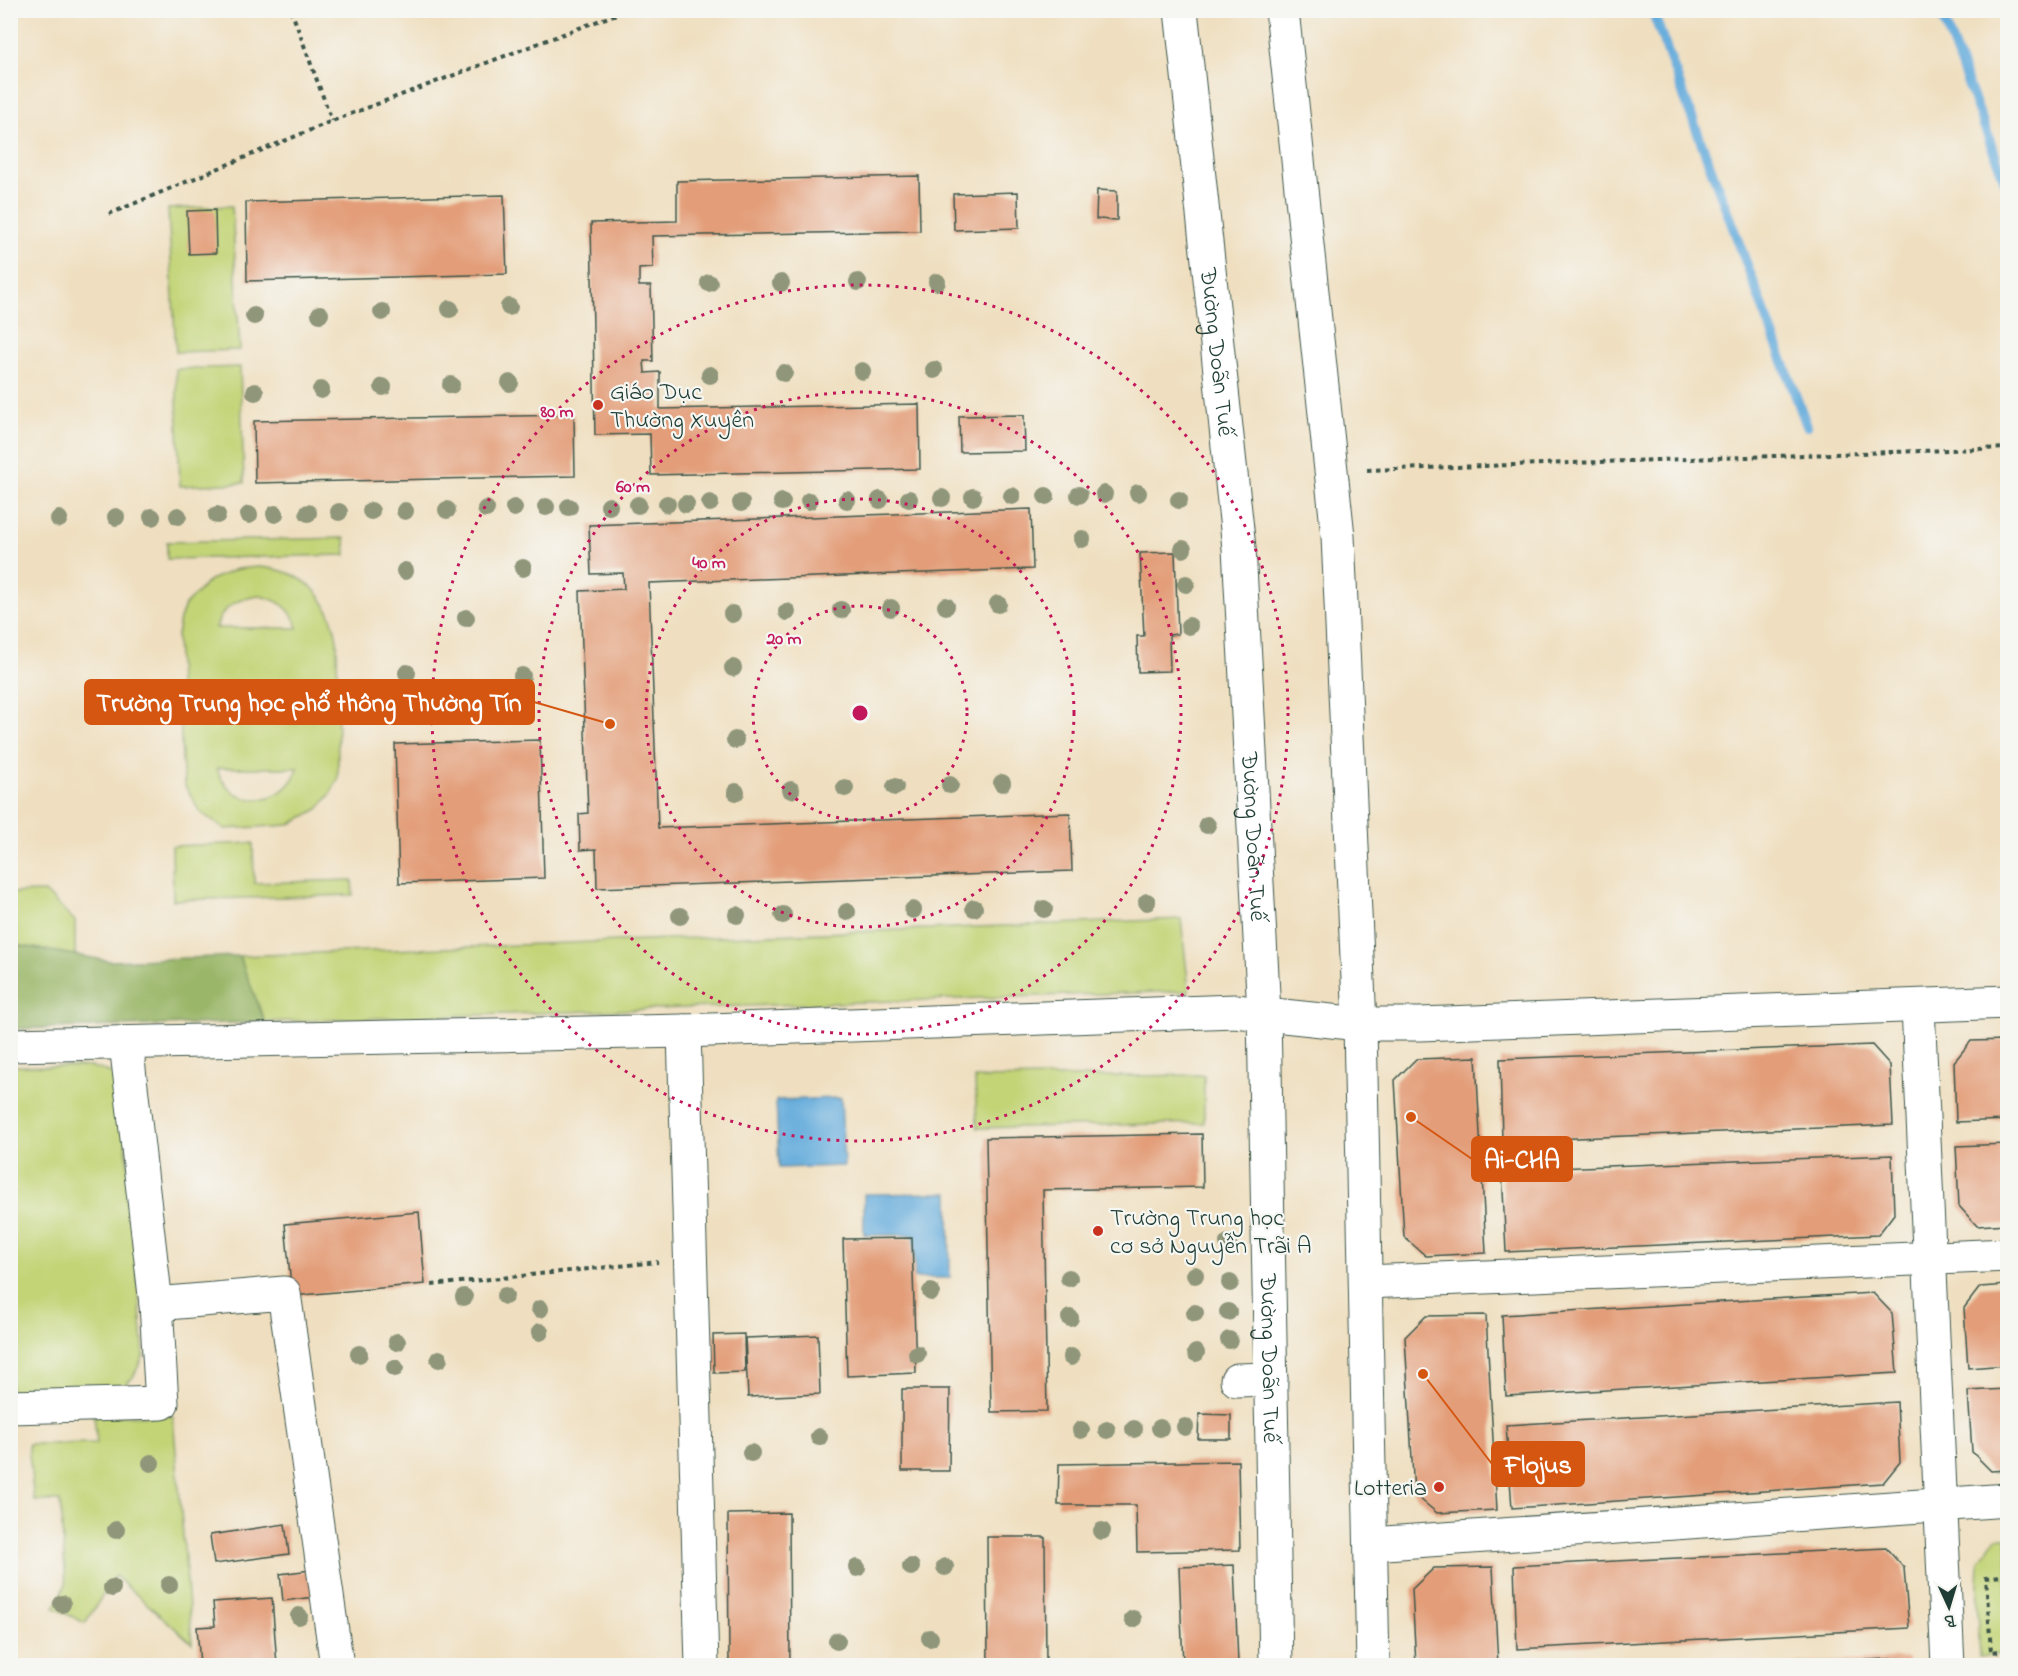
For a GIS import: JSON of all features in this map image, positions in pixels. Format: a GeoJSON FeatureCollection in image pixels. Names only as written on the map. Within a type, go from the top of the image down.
{"type":"FeatureCollection","features":[{"type":"Feature","properties":{"kind":"street","name":"Đường Doãn Tuế"},"geometry":{"type":"LineString","coordinates":[[1181,10],[1239,548],[1264,1013],[1276,1665]]}},
{"type":"Feature","properties":{"kind":"street"},"geometry":{"type":"LineString","coordinates":[[1282,10],[1338,536],[1360,1024],[1373,1665]]}},
{"type":"Feature","properties":{"kind":"street"},"geometry":{"type":"LineString","coordinates":[[10,1045],[684,1031],[1235,1011],[1360,1024],[1918,1007],[2007,1002]]}},
{"type":"Feature","properties":{"kind":"street"},"geometry":{"type":"LineString","coordinates":[[1918,1007],[1948,1665]]}},
{"type":"Feature","properties":{"kind":"street"},"geometry":{"type":"LineString","coordinates":[[684,1031],[702,1665]]}},
{"type":"Feature","properties":{"kind":"street"},"geometry":{"type":"LineString","coordinates":[[10,1407],[162,1403],[156,1304],[126,1043]]}},
{"type":"Feature","properties":{"kind":"street"},"geometry":{"type":"LineString","coordinates":[[1366,1282],[2007,1255]]}},
{"type":"Feature","properties":{"kind":"street"},"geometry":{"type":"LineString","coordinates":[[156,1304],[284,1293],[337,1665]]}},
{"type":"Feature","properties":{"kind":"street"},"geometry":{"type":"LineString","coordinates":[[1237,1380],[1271,1379]]}},
{"type":"Feature","properties":{"kind":"street"},"geometry":{"type":"LineString","coordinates":[[1371,1544],[2007,1500]]}},
{"type":"Feature","properties":{"kind":"path"},"geometry":{"type":"LineString","coordinates":[[291,10],[332,121]]}},
{"type":"Feature","properties":{"kind":"path"},"geometry":{"type":"LineString","coordinates":[[109,214],[332,121],[627,10]]}},
{"type":"Feature","properties":{"kind":"path"},"geometry":{"type":"LineString","coordinates":[[1364,470],[2007,448]]}},
{"type":"Feature","properties":{"kind":"path"},"geometry":{"type":"LineString","coordinates":[[432,1286],[690,1259]]}},
{"type":"Feature","properties":{"kind":"path"},"geometry":{"type":"LineString","coordinates":[[2007,1575],[1986,1578],[1991,1652],[2007,1650]]}},
{"type":"Feature","properties":{"kind":"green space"},"geometry":{"type":"Polygon","coordinates":[[[232,206],[240,350],[176,352],[168,209],[232,206]]]}},
{"type":"Feature","properties":{"kind":"green space"},"geometry":{"type":"Polygon","coordinates":[[[240,367],[244,483],[180,486],[176,369],[240,367]]]}},
{"type":"Feature","properties":{"kind":"green space"},"geometry":{"type":"Polygon","coordinates":[[[345,538],[346,555],[167,559],[167,542],[345,538]]]}},
{"type":"Feature","properties":{"kind":"green space"},"geometry":{"type":"Polygon","coordinates":[[[258,567],[275,569],[302,580],[321,598],[328,610],[337,640],[338,779],[329,796],[318,809],[289,825],[225,829],[200,812],[185,786],[177,635],[180,619],[185,605],[210,580],[237,569],[258,567]],[[259,596],[244,599],[226,609],[216,628],[298,628],[292,615],[284,606],[259,596]],[[217,768],[223,782],[233,792],[257,799],[270,797],[282,791],[298,768],[217,768]]]}},
{"type":"Feature","properties":{"kind":"green space"},"geometry":{"type":"Polygon","coordinates":[[[253,843],[254,883],[352,880],[353,895],[173,900],[172,846],[253,843]]]}},
{"type":"Feature","properties":{"kind":"green space"},"geometry":{"type":"Polygon","coordinates":[[[45,892],[75,921],[75,956],[11,944],[10,893],[45,892]]]}},
{"type":"Feature","properties":{"kind":"green space"},"geometry":{"type":"Polygon","coordinates":[[[1181,919],[1189,991],[265,1022],[239,956],[1181,919]]]}},
{"type":"Feature","properties":{"kind":"green space"},"geometry":{"type":"Polygon","coordinates":[[[10,944],[110,961],[239,956],[265,1022],[11,1029],[10,944]]]}},
{"type":"Feature","properties":{"kind":"green space"},"geometry":{"type":"Polygon","coordinates":[[[11,1066],[92,1067],[109,1072],[121,1086],[144,1355],[133,1377],[118,1392],[11,1397],[11,1066]]]}},
{"type":"Feature","properties":{"kind":"green space"},"geometry":{"type":"Polygon","coordinates":[[[1204,1075],[1204,1123],[977,1128],[975,1078],[1204,1075]]]}},
{"type":"Feature","properties":{"kind":"green space"},"geometry":{"type":"Polygon","coordinates":[[[94,1415],[173,1416],[192,1643],[115,1576],[85,1623],[54,1608],[66,1584],[60,1501],[34,1501],[28,1444],[97,1443],[94,1415]]]}},
{"type":"Feature","properties":{"kind":"green space"},"geometry":{"type":"Polygon","coordinates":[[[1997,1537],[2007,1537],[2007,1653],[1980,1657],[1977,1611],[1979,1561],[1997,1537]]]}},
{"type":"Feature","properties":{"kind":"water"},"geometry":{"type":"Polygon","coordinates":[[[841,1098],[844,1166],[779,1168],[776,1100],[841,1098]]]}},
{"type":"Feature","properties":{"kind":"water"},"geometry":{"type":"Polygon","coordinates":[[[949,1193],[950,1278],[915,1278],[914,1235],[864,1235],[864,1194],[949,1193]]]}},
{"type":"Feature","properties":{"kind":"building"},"geometry":{"type":"Polygon","coordinates":[[[919,176],[920,231],[652,236],[653,268],[639,269],[639,286],[651,286],[653,361],[644,361],[645,373],[660,372],[660,409],[919,404],[920,469],[651,475],[650,434],[595,435],[591,223],[677,221],[677,181],[919,176]]]}},
{"type":"Feature","properties":{"kind":"building"},"geometry":{"type":"Polygon","coordinates":[[[1097,190],[1117,191],[1117,220],[1096,219],[1097,190]]]}},
{"type":"Feature","properties":{"kind":"building"},"geometry":{"type":"Polygon","coordinates":[[[1018,192],[1019,228],[954,230],[953,194],[1018,192]]]}},
{"type":"Feature","properties":{"kind":"building"},"geometry":{"type":"Polygon","coordinates":[[[504,195],[507,274],[247,281],[246,202],[504,195]]]}},
{"type":"Feature","properties":{"kind":"building"},"geometry":{"type":"Polygon","coordinates":[[[215,210],[216,253],[189,254],[187,211],[215,210]]]}},
{"type":"Feature","properties":{"kind":"building"},"geometry":{"type":"Polygon","coordinates":[[[574,415],[575,476],[255,483],[254,421],[574,415]]]}},
{"type":"Feature","properties":{"kind":"building"},"geometry":{"type":"Polygon","coordinates":[[[1024,415],[1025,451],[960,452],[959,416],[1024,415]]]}},
{"type":"Feature","properties":{"kind":"building"},"geometry":{"type":"Polygon","coordinates":[[[1031,509],[1033,569],[649,583],[658,828],[1070,813],[1072,871],[597,888],[596,849],[580,850],[579,814],[588,813],[580,591],[624,589],[623,573],[591,574],[589,525],[1031,509]]]}},
{"type":"Feature","properties":{"kind":"building"},"geometry":{"type":"Polygon","coordinates":[[[1175,552],[1178,634],[1169,635],[1170,671],[1138,672],[1137,636],[1144,636],[1140,553],[1175,552]]]}},
{"type":"Feature","properties":{"kind":"building"},"geometry":{"type":"Polygon","coordinates":[[[540,740],[544,878],[399,883],[395,744],[540,740]]]}},
{"type":"Feature","properties":{"kind":"building"},"geometry":{"type":"Polygon","coordinates":[[[2007,1040],[2007,1120],[1956,1122],[1954,1062],[1971,1041],[2007,1040]]]}},
{"type":"Feature","properties":{"kind":"building"},"geometry":{"type":"Polygon","coordinates":[[[1872,1045],[1890,1065],[1893,1125],[1502,1141],[1500,1059],[1872,1045]]]}},
{"type":"Feature","properties":{"kind":"building"},"geometry":{"type":"Polygon","coordinates":[[[1476,1057],[1486,1253],[1426,1256],[1404,1237],[1395,1080],[1416,1059],[1476,1057]]]}},
{"type":"Feature","properties":{"kind":"building"},"geometry":{"type":"Polygon","coordinates":[[[1202,1134],[1203,1187],[1043,1190],[1047,1411],[991,1412],[986,1138],[1202,1134]]]}},
{"type":"Feature","properties":{"kind":"building"},"geometry":{"type":"Polygon","coordinates":[[[2007,1144],[2007,1224],[1977,1226],[1959,1206],[1956,1146],[2007,1144]]]}},
{"type":"Feature","properties":{"kind":"building"},"geometry":{"type":"Polygon","coordinates":[[[1892,1155],[1894,1214],[1878,1235],[1506,1252],[1502,1170],[1892,1155]]]}},
{"type":"Feature","properties":{"kind":"building"},"geometry":{"type":"Polygon","coordinates":[[[419,1212],[425,1284],[292,1296],[285,1224],[419,1212]]]}},
{"type":"Feature","properties":{"kind":"building"},"geometry":{"type":"Polygon","coordinates":[[[912,1238],[916,1373],[847,1376],[843,1239],[912,1238]]]}},
{"type":"Feature","properties":{"kind":"building"},"geometry":{"type":"Polygon","coordinates":[[[2007,1285],[2007,1365],[1968,1368],[1964,1308],[1980,1287],[2007,1285]]]}},
{"type":"Feature","properties":{"kind":"building"},"geometry":{"type":"Polygon","coordinates":[[[1873,1293],[1892,1313],[1897,1373],[1506,1396],[1502,1315],[1873,1293]]]}},
{"type":"Feature","properties":{"kind":"building"},"geometry":{"type":"Polygon","coordinates":[[[1486,1315],[1497,1510],[1437,1513],[1414,1494],[1405,1337],[1426,1316],[1486,1315]]]}},
{"type":"Feature","properties":{"kind":"building"},"geometry":{"type":"Polygon","coordinates":[[[744,1334],[745,1372],[714,1373],[713,1335],[744,1334]]]}},
{"type":"Feature","properties":{"kind":"building"},"geometry":{"type":"Polygon","coordinates":[[[818,1335],[820,1394],[748,1397],[745,1338],[818,1335]]]}},
{"type":"Feature","properties":{"kind":"building"},"geometry":{"type":"Polygon","coordinates":[[[902,1389],[950,1389],[949,1471],[902,1471],[902,1389]]]}},
{"type":"Feature","properties":{"kind":"building"},"geometry":{"type":"Polygon","coordinates":[[[2007,1389],[2007,1470],[1991,1471],[1972,1452],[1968,1391],[2007,1389]]]}},
{"type":"Feature","properties":{"kind":"building"},"geometry":{"type":"Polygon","coordinates":[[[1897,1402],[1900,1462],[1883,1483],[1512,1508],[1506,1425],[1897,1402]]]}},
{"type":"Feature","properties":{"kind":"building"},"geometry":{"type":"Polygon","coordinates":[[[1199,1414],[1231,1415],[1231,1439],[1198,1439],[1199,1414]]]}},
{"type":"Feature","properties":{"kind":"building"},"geometry":{"type":"Polygon","coordinates":[[[1238,1461],[1240,1550],[1137,1552],[1136,1505],[1058,1505],[1059,1464],[1238,1461]]]}},
{"type":"Feature","properties":{"kind":"building"},"geometry":{"type":"Polygon","coordinates":[[[789,1513],[790,1665],[729,1665],[728,1514],[789,1513]]]}},
{"type":"Feature","properties":{"kind":"building"},"geometry":{"type":"Polygon","coordinates":[[[285,1524],[289,1554],[214,1564],[210,1535],[285,1524]]]}},
{"type":"Feature","properties":{"kind":"building"},"geometry":{"type":"Polygon","coordinates":[[[987,1537],[1045,1537],[1046,1665],[988,1665],[987,1537]]]}},
{"type":"Feature","properties":{"kind":"building"},"geometry":{"type":"Polygon","coordinates":[[[1886,1548],[1904,1568],[1909,1628],[1517,1649],[1514,1566],[1886,1548]]]}},
{"type":"Feature","properties":{"kind":"building"},"geometry":{"type":"Polygon","coordinates":[[[1234,1565],[1238,1663],[1183,1665],[1179,1567],[1234,1565]]]}},
{"type":"Feature","properties":{"kind":"building"},"geometry":{"type":"Polygon","coordinates":[[[1493,1567],[1498,1665],[1416,1665],[1412,1589],[1434,1568],[1493,1567]]]}},
{"type":"Feature","properties":{"kind":"building"},"geometry":{"type":"Polygon","coordinates":[[[310,1570],[314,1597],[283,1601],[280,1574],[310,1570]]]}},
{"type":"Feature","properties":{"kind":"building"},"geometry":{"type":"Polygon","coordinates":[[[272,1598],[277,1665],[200,1665],[197,1627],[215,1626],[213,1602],[272,1598]]]}},
{"type":"Feature","properties":{"kind":"building"},"geometry":{"type":"Polygon","coordinates":[[[1908,1658],[1908,1665],[1786,1665],[1786,1664],[1908,1658]]]}},
{"type":"Feature","properties":{"kind":"waterway"},"geometry":{"type":"LineString","coordinates":[[1652,10],[1807,426]]}},
{"type":"Feature","properties":{"kind":"waterway"},"geometry":{"type":"LineString","coordinates":[[1940,10],[2008,189]]}},
{"type":"Feature","properties":{"kind":"place","name":"Giáo Dục Thường Xuyên"},"geometry":{"type":"Point","coordinates":[598,405]}},
{"type":"Feature","properties":{"kind":"place","name":"Trường Trung học phổ thông Thường Tín"},"geometry":{"type":"Point","coordinates":[610,724]}},
{"type":"Feature","properties":{"kind":"place","name":"Ai-CHA"},"geometry":{"type":"Point","coordinates":[1411,1117]}},
{"type":"Feature","properties":{"kind":"place","name":"Trường Trung học cơ sở Nguyễn Trãi A"},"geometry":{"type":"Point","coordinates":[1098,1231]}},
{"type":"Feature","properties":{"kind":"place","name":"Flojus"},"geometry":{"type":"Point","coordinates":[1423,1374]}},
{"type":"Feature","properties":{"kind":"place","name":"Lotteria"},"geometry":{"type":"Point","coordinates":[1439,1487]}}]}
